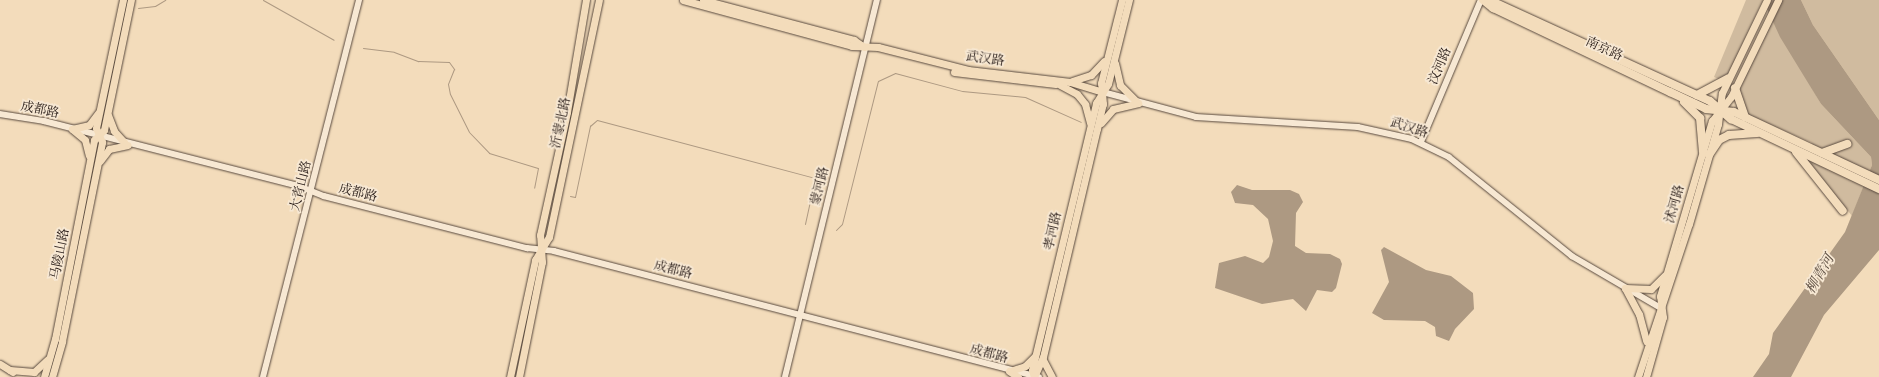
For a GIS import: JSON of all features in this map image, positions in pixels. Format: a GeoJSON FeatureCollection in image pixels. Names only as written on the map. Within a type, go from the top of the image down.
{"type":"FeatureCollection","features":[{"type":"Feature","properties":{"kind":"highway","name":"南京路"},"geometry":{"type":"LineString","coordinates":[[1482,0],[1493,8],[1706,109],[1719,109],[1745,117],[1822,153],[1846,169]]}},
{"type":"Feature","properties":{"kind":"highway","name":"南京路"},"geometry":{"type":"LineString","coordinates":[[1489,0],[1697,96],[1719,109],[1731,119],[1761,134],[1834,168],[1846,169]]}},
{"type":"Feature","properties":{"kind":"highway"},"geometry":{"type":"LineString","coordinates":[[1697,96],[1729,78]]}},
{"type":"Feature","properties":{"kind":"highway"},"geometry":{"type":"LineString","coordinates":[[1736,88],[1745,117]]}},
{"type":"Feature","properties":{"kind":"highway"},"geometry":{"type":"LineString","coordinates":[[1670,92],[1700,118],[1706,154]]}},
{"type":"Feature","properties":{"kind":"highway"},"geometry":{"type":"LineString","coordinates":[[1706,154],[1719,140],[1729,135],[1761,134]]}},
{"type":"Feature","properties":{"kind":"highway"},"geometry":{"type":"LineString","coordinates":[[1822,153],[1847,144]]}},
{"type":"Feature","properties":{"kind":"highway"},"geometry":{"type":"LineString","coordinates":[[1791,148],[1819,180],[1843,211]]}},
{"type":"Feature","properties":{"kind":"highway"},"geometry":{"type":"LineString","coordinates":[[1819,180],[1821,172],[1834,168]]}},
{"type":"Feature","properties":{"kind":"highway"},"geometry":{"type":"LineString","coordinates":[[1846,169],[1879,180]]}},
{"type":"Feature","properties":{"kind":"highway"},"geometry":{"type":"LineString","coordinates":[[1846,169],[1879,189]]}},
{"type":"Feature","properties":{"kind":"main road","name":"马陵山路"},"geometry":{"type":"LineString","coordinates":[[44,377],[51,353],[89,165],[98,136],[100,110],[123,0]]}},
{"type":"Feature","properties":{"kind":"main road","name":"马陵山路"},"geometry":{"type":"LineString","coordinates":[[98,136],[104,130],[131,0]]}},
{"type":"Feature","properties":{"kind":"main road","name":"沂蒙北路"},"geometry":{"type":"LineString","coordinates":[[510,377],[540,248],[586,0]]}},
{"type":"Feature","properties":{"kind":"main road","name":"沂蒙北路"},"geometry":{"type":"LineString","coordinates":[[519,377],[542,262],[540,248],[549,237],[600,0]]}},
{"type":"Feature","properties":{"kind":"main road"},"geometry":{"type":"LineString","coordinates":[[594,24],[606,0]]}},
{"type":"Feature","properties":{"kind":"main road","name":"武汉路"},"geometry":{"type":"LineString","coordinates":[[683,0],[967,75],[1060,84],[1103,92]]}},
{"type":"Feature","properties":{"kind":"main road","name":"武汉路"},"geometry":{"type":"LineString","coordinates":[[703,0],[854,40],[865,48],[878,47],[968,70],[1070,82],[1103,92]]}},
{"type":"Feature","properties":{"kind":"main road","name":"孝河路"},"geometry":{"type":"LineString","coordinates":[[1034,377],[1111,58],[1122,0]]}},
{"type":"Feature","properties":{"kind":"main road","name":"孝河路"},"geometry":{"type":"LineString","coordinates":[[1111,58],[1129,0]]}},
{"type":"Feature","properties":{"kind":"main road","name":"沭河路"},"geometry":{"type":"LineString","coordinates":[[1646,377],[1663,317],[1661,308],[1667,299],[1719,109],[1729,78],[1752,34],[1767,0]]}},
{"type":"Feature","properties":{"kind":"main road","name":"沭河路"},"geometry":{"type":"LineString","coordinates":[[1719,109],[1736,88],[1778,0]]}},
{"type":"Feature","properties":{"kind":"main road"},"geometry":{"type":"LineString","coordinates":[[1070,82],[1091,75],[1111,58],[1120,85],[1138,103]]}},
{"type":"Feature","properties":{"kind":"main road"},"geometry":{"type":"LineString","coordinates":[[1060,84],[1077,94],[1085,104],[1094,128],[1113,109],[1138,103]]}},
{"type":"Feature","properties":{"kind":"main road"},"geometry":{"type":"LineString","coordinates":[[72,129],[89,125],[100,110]]}},
{"type":"Feature","properties":{"kind":"main road"},"geometry":{"type":"LineString","coordinates":[[97,164],[109,149],[126,143],[114,131],[107,114]]}},
{"type":"Feature","properties":{"kind":"main road"},"geometry":{"type":"LineString","coordinates":[[72,129],[85,140],[89,165]]}},
{"type":"Feature","properties":{"kind":"main road","name":"马陵山路"},"geometry":{"type":"LineString","coordinates":[[52,377],[58,358],[102,142],[98,136]]}},
{"type":"Feature","properties":{"kind":"main road","name":"沭河路"},"geometry":{"type":"LineString","coordinates":[[1638,377],[1646,346],[1661,308],[1668,271],[1706,154]]}},
{"type":"Feature","properties":{"kind":"main road"},"geometry":{"type":"LineString","coordinates":[[1646,346],[1644,327],[1625,288],[1651,289],[1668,271]]}},
{"type":"Feature","properties":{"kind":"main road"},"geometry":{"type":"LineString","coordinates":[[0,364],[11,374],[34,372],[43,367],[51,353]]}},
{"type":"Feature","properties":{"kind":"main road"},"geometry":{"type":"LineString","coordinates":[[1018,377],[1011,370],[1025,366],[1040,356],[1052,377]]}},
{"type":"Feature","properties":{"kind":"main road"},"geometry":{"type":"LineString","coordinates":[[58,358],[59,377]]}},
{"type":"Feature","properties":{"kind":"main road"},"geometry":{"type":"LineString","coordinates":[[0,369],[22,377]]}},
{"type":"Feature","properties":{"kind":"street","name":"大青山路"},"geometry":{"type":"LineString","coordinates":[[263,377],[359,0]]}},
{"type":"Feature","properties":{"kind":"street","name":"蒙河路"},"geometry":{"type":"LineString","coordinates":[[785,377],[877,0]]}},
{"type":"Feature","properties":{"kind":"street","name":"汶河路"},"geometry":{"type":"LineString","coordinates":[[1421,142],[1482,0]]}},
{"type":"Feature","properties":{"kind":"street","name":"武汉路"},"geometry":{"type":"LineString","coordinates":[[1103,92],[1138,103],[1196,117],[1358,127],[1421,142],[1449,157],[1572,256],[1661,308]]}},
{"type":"Feature","properties":{"kind":"street","name":"成都路"},"geometry":{"type":"LineString","coordinates":[[0,114],[72,129],[800,315],[1034,377],[1039,377]]}},
{"type":"Feature","properties":{"kind":"shaded area"},"geometry":{"type":"Polygon","coordinates":[[[1746,0],[1763,0],[1728,75],[1721,80],[1714,77],[1746,0]]]}},
{"type":"Feature","properties":{"kind":"shaded area"},"geometry":{"type":"Polygon","coordinates":[[[1801,0],[1879,0],[1879,120],[1813,25],[1801,0]]]}},
{"type":"Feature","properties":{"kind":"shaded area"},"geometry":{"type":"Polygon","coordinates":[[[1772,19],[1821,104],[1871,157],[1872,165],[1852,216],[1811,164],[1812,143],[1747,114],[1739,87],[1772,19]]]}},
{"type":"Feature","properties":{"kind":"water","name":"柳青河"},"geometry":{"type":"Polygon","coordinates":[[[1763,0],[1801,0],[1813,25],[1879,120],[1879,250],[1824,315],[1791,377],[1753,377],[1769,354],[1773,333],[1845,232],[1872,165],[1871,157],[1821,104],[1780,37],[1763,0]]]}},
{"type":"Feature","properties":{"kind":"water"},"geometry":{"type":"Polygon","coordinates":[[[1237,185],[1252,190],[1290,190],[1299,194],[1303,202],[1296,213],[1295,246],[1306,253],[1330,254],[1340,259],[1342,264],[1336,288],[1332,292],[1317,290],[1306,311],[1293,299],[1262,304],[1215,288],[1219,263],[1245,256],[1263,263],[1269,257],[1273,241],[1268,219],[1253,205],[1235,203],[1231,192],[1237,185]]]}},
{"type":"Feature","properties":{"kind":"water"},"geometry":{"type":"Polygon","coordinates":[[[1384,247],[1426,270],[1451,276],[1473,293],[1474,309],[1455,329],[1449,341],[1436,336],[1435,327],[1425,321],[1384,320],[1372,313],[1389,282],[1381,250],[1384,247]]]}},
{"type":"Feature","properties":{"kind":"waterway"},"geometry":{"type":"LineString","coordinates":[[138,8],[155,6],[165,0]]}},
{"type":"Feature","properties":{"kind":"waterway"},"geometry":{"type":"LineString","coordinates":[[263,0],[334,40]]}},
{"type":"Feature","properties":{"kind":"waterway"},"geometry":{"type":"LineString","coordinates":[[363,48],[394,52],[418,61],[449,62],[454,69],[448,84],[450,94],[469,132],[489,153],[538,168],[534,188]]}},
{"type":"Feature","properties":{"kind":"waterway"},"geometry":{"type":"LineString","coordinates":[[836,230],[842,224],[878,81],[895,73],[962,91],[1025,97],[1081,122]]}},
{"type":"Feature","properties":{"kind":"waterway"},"geometry":{"type":"LineString","coordinates":[[570,196],[575,197],[590,126],[597,120],[815,178],[805,224]]}}]}
